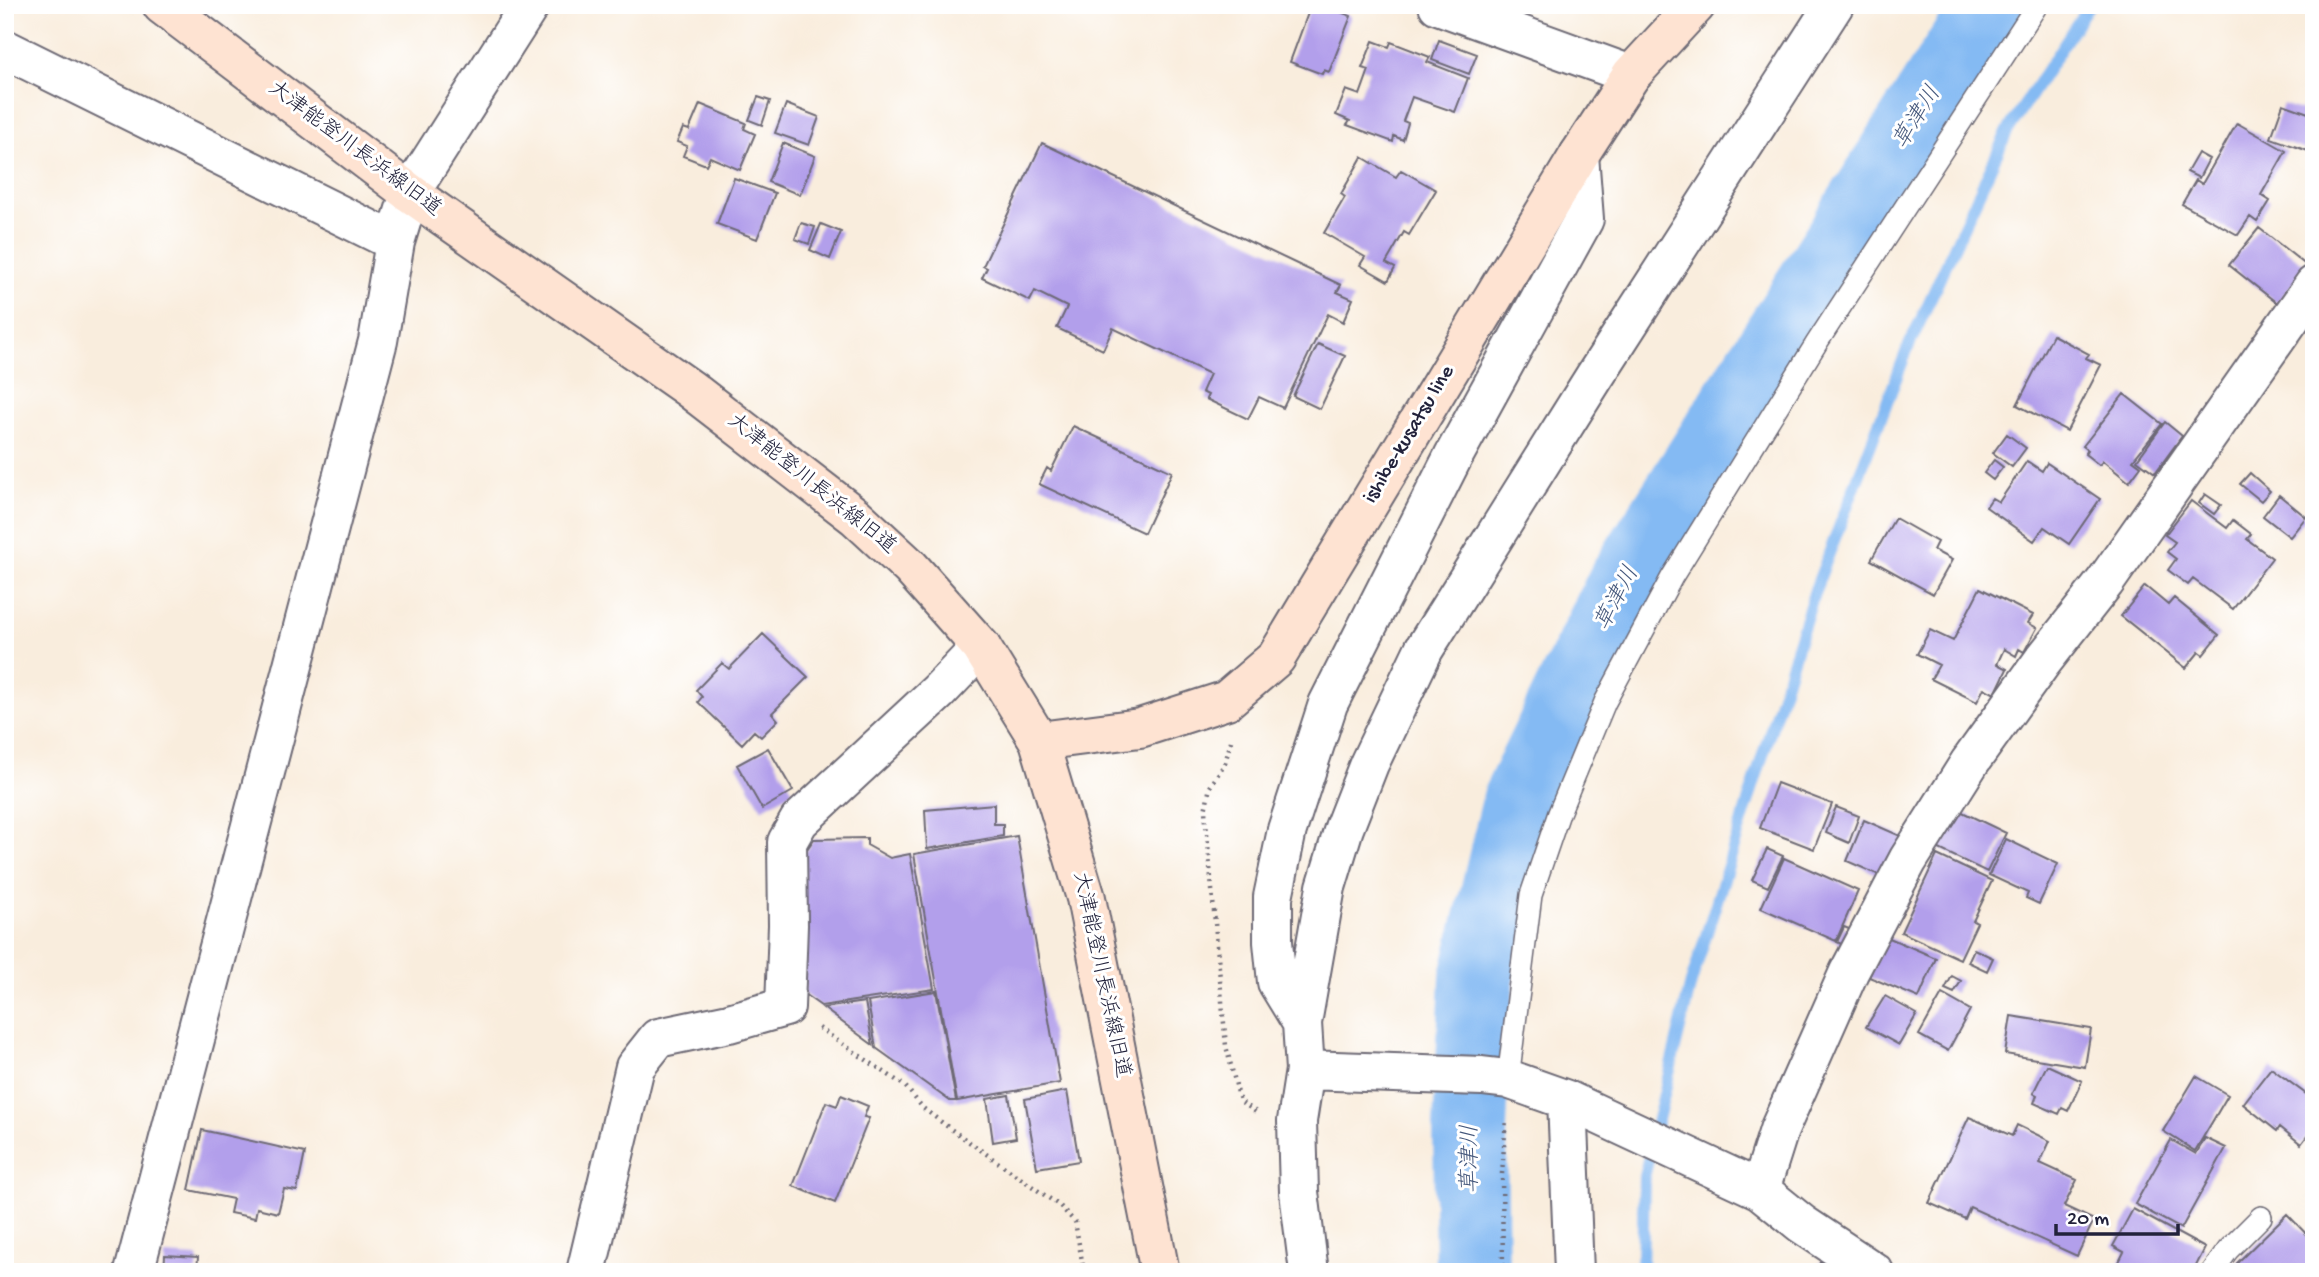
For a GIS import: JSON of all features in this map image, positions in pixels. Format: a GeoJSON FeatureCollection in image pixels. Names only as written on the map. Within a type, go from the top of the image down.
{"type":"FeatureCollection","features":[{"type":"Feature","properties":{"kind":"street","name":"大津能登川長浜線旧道"},"geometry":{"type":"LineString","coordinates":[[162,5],[410,193],[690,389],[856,517],[910,566],[981,647],[1039,741],[1086,898],[1160,1272]]}},
{"type":"Feature","properties":{"kind":"street"},"geometry":{"type":"LineString","coordinates":[[134,1272],[378,341],[395,242],[410,193],[530,5]]}},
{"type":"Feature","properties":{"kind":"street"},"geometry":{"type":"LineString","coordinates":[[1438,5],[1631,75]]}},
{"type":"Feature","properties":{"kind":"street","name":"ishibe-kusatsu line"},"geometry":{"type":"LineString","coordinates":[[1039,741],[1140,728],[1227,700],[1276,658],[1579,155],[1631,75],[1696,5]]}},
{"type":"Feature","properties":{"kind":"street"},"geometry":{"type":"LineString","coordinates":[[1309,1272],[1299,1192],[1297,1121],[1305,1070],[1302,1023],[1326,887],[1368,764],[1424,649],[1595,376],[1834,5]]}},
{"type":"Feature","properties":{"kind":"street"},"geometry":{"type":"LineString","coordinates":[[5,49],[395,242]]}},
{"type":"Feature","properties":{"kind":"street"},"geometry":{"type":"LineString","coordinates":[[1302,1023],[1277,982],[1273,943],[1273,897],[1287,830],[1328,704],[1453,457],[1584,219],[1579,155]]}},
{"type":"Feature","properties":{"kind":"street"},"geometry":{"type":"LineString","coordinates":[[1760,1190],[1779,1130],[1849,972],[1908,860],[1970,762],[2042,662],[2105,582],[2314,285]]}},
{"type":"Feature","properties":{"kind":"street"},"geometry":{"type":"LineString","coordinates":[[586,1272],[635,1067],[658,1038],[729,1023],[785,1007],[789,925],[787,842],[799,821],[938,692],[981,647]]}},
{"type":"Feature","properties":{"kind":"street"},"geometry":{"type":"LineString","coordinates":[[1305,1070],[1495,1077],[1567,1100],[1760,1190],[1801,1224],[1874,1272]]}},
{"type":"Feature","properties":{"kind":"street"},"geometry":{"type":"LineString","coordinates":[[1567,1100],[1574,1272]]}},
{"type":"Feature","properties":{"kind":"lane"},"geometry":{"type":"LineString","coordinates":[[1495,1077],[1531,895],[1559,813],[1605,702],[1672,577],[1809,355],[2037,5]]}},
{"type":"Feature","properties":{"kind":"lane"},"geometry":{"type":"LineString","coordinates":[[2211,1272],[2228,1250],[2261,1217]]}},
{"type":"Feature","properties":{"kind":"path"},"geometry":{"type":"LineString","coordinates":[[1227,700],[1234,729],[1225,763],[1210,787],[1205,811],[1227,1046],[1240,1101],[1264,1117],[1297,1121]]}},
{"type":"Feature","properties":{"kind":"path"},"geometry":{"type":"LineString","coordinates":[[785,1007],[834,1036],[905,1086],[923,1108],[1060,1206],[1075,1222],[1084,1272]]}},
{"type":"Feature","properties":{"kind":"path"},"geometry":{"type":"LineString","coordinates":[[1495,1077],[1502,1174],[1503,1272]]}},
{"type":"Feature","properties":{"kind":"building"},"geometry":{"type":"Polygon","coordinates":[[[1311,5],[1322,5],[1351,16],[1329,72],[1324,70],[1322,74],[1290,62],[1311,5]]]}},
{"type":"Feature","properties":{"kind":"building"},"geometry":{"type":"Polygon","coordinates":[[[1439,40],[1477,54],[1469,74],[1432,60],[1439,40]]]}},
{"type":"Feature","properties":{"kind":"building"},"geometry":{"type":"Polygon","coordinates":[[[1373,41],[1389,47],[1391,42],[1430,57],[1427,62],[1468,78],[1455,112],[1412,97],[1403,121],[1408,123],[1403,140],[1394,136],[1393,142],[1347,125],[1350,121],[1336,115],[1346,90],[1360,95],[1369,70],[1362,68],[1373,41]]]}},
{"type":"Feature","properties":{"kind":"building"},"geometry":{"type":"Polygon","coordinates":[[[758,97],[770,101],[762,125],[749,120],[758,97]]]}},
{"type":"Feature","properties":{"kind":"building"},"geometry":{"type":"Polygon","coordinates":[[[700,104],[746,123],[744,129],[755,134],[740,170],[710,157],[706,165],[683,156],[687,146],[677,142],[683,128],[689,130],[700,104]]]}},
{"type":"Feature","properties":{"kind":"building"},"geometry":{"type":"Polygon","coordinates":[[[786,104],[819,117],[809,145],[775,133],[786,104]]]}},
{"type":"Feature","properties":{"kind":"building"},"geometry":{"type":"Polygon","coordinates":[[[2283,104],[2314,115],[2314,153],[2271,138],[2283,104]]]}},
{"type":"Feature","properties":{"kind":"building"},"geometry":{"type":"Polygon","coordinates":[[[2237,123],[2286,151],[2261,195],[2270,201],[2257,222],[2250,217],[2238,235],[2182,204],[2196,180],[2202,184],[2237,123]]]}},
{"type":"Feature","properties":{"kind":"building"},"geometry":{"type":"Polygon","coordinates":[[[783,143],[815,156],[800,195],[768,182],[783,143]]]}},
{"type":"Feature","properties":{"kind":"building"},"geometry":{"type":"Polygon","coordinates":[[[1042,143],[1341,285],[1337,292],[1353,299],[1343,322],[1328,314],[1283,408],[1259,397],[1248,419],[1206,399],[1208,395],[1202,392],[1210,374],[1113,328],[1103,350],[1057,328],[1067,307],[1035,291],[1030,301],[982,278],[987,268],[983,266],[1042,143]]]}},
{"type":"Feature","properties":{"kind":"building"},"geometry":{"type":"Polygon","coordinates":[[[2198,153],[2209,159],[2199,178],[2187,172],[2198,153]]]}},
{"type":"Feature","properties":{"kind":"building"},"geometry":{"type":"Polygon","coordinates":[[[1362,157],[1396,177],[1401,170],[1436,190],[1409,235],[1404,232],[1386,263],[1395,268],[1388,281],[1360,265],[1365,257],[1324,233],[1345,197],[1341,194],[1362,157]]]}},
{"type":"Feature","properties":{"kind":"building"},"geometry":{"type":"Polygon","coordinates":[[[734,178],[775,193],[757,239],[717,224],[734,178]]]}},
{"type":"Feature","properties":{"kind":"building"},"geometry":{"type":"Polygon","coordinates":[[[801,223],[815,227],[809,244],[795,239],[801,223]]]}},
{"type":"Feature","properties":{"kind":"building"},"geometry":{"type":"Polygon","coordinates":[[[821,224],[841,232],[830,259],[810,250],[821,224]]]}},
{"type":"Feature","properties":{"kind":"building"},"geometry":{"type":"Polygon","coordinates":[[[2259,228],[2307,266],[2277,303],[2229,265],[2259,228]]]}},
{"type":"Feature","properties":{"kind":"building"},"geometry":{"type":"Polygon","coordinates":[[[2053,335],[2089,354],[2086,358],[2101,365],[2067,431],[2017,405],[2053,335]]]}},
{"type":"Feature","properties":{"kind":"building"},"geometry":{"type":"Polygon","coordinates":[[[1318,344],[1345,356],[1320,409],[1293,396],[1318,344]]]}},
{"type":"Feature","properties":{"kind":"building"},"geometry":{"type":"Polygon","coordinates":[[[2124,394],[2162,424],[2133,460],[2141,466],[2129,482],[2103,461],[2099,465],[2085,454],[2088,450],[2083,446],[2124,394]]]}},
{"type":"Feature","properties":{"kind":"building"},"geometry":{"type":"Polygon","coordinates":[[[2165,422],[2182,436],[2155,473],[2137,460],[2165,422]]]}},
{"type":"Feature","properties":{"kind":"building"},"geometry":{"type":"Polygon","coordinates":[[[1073,426],[1172,472],[1144,533],[1039,484],[1047,468],[1051,471],[1073,426]]]}},
{"type":"Feature","properties":{"kind":"building"},"geometry":{"type":"Polygon","coordinates":[[[2007,434],[2026,448],[2012,467],[1993,453],[2007,434]]]}},
{"type":"Feature","properties":{"kind":"building"},"geometry":{"type":"Polygon","coordinates":[[[1994,460],[2003,467],[1993,480],[1984,473],[1994,460]]]}},
{"type":"Feature","properties":{"kind":"building"},"geometry":{"type":"Polygon","coordinates":[[[2027,461],[2042,471],[2047,463],[2100,499],[2069,544],[2044,527],[2034,541],[1986,507],[1992,498],[1999,502],[2027,461]]]}},
{"type":"Feature","properties":{"kind":"building"},"geometry":{"type":"Polygon","coordinates":[[[2250,473],[2270,491],[2261,501],[2240,484],[2250,473]]]}},
{"type":"Feature","properties":{"kind":"building"},"geometry":{"type":"Polygon","coordinates":[[[2205,494],[2221,505],[2214,514],[2199,503],[2205,494]]]}},
{"type":"Feature","properties":{"kind":"building"},"geometry":{"type":"Polygon","coordinates":[[[2279,495],[2306,517],[2290,537],[2263,516],[2279,495]]]}},
{"type":"Feature","properties":{"kind":"building"},"geometry":{"type":"Polygon","coordinates":[[[2191,501],[2227,528],[2233,520],[2251,534],[2247,539],[2272,558],[2233,609],[2193,579],[2188,585],[2168,570],[2176,559],[2167,552],[2175,542],[2165,535],[2191,501]]]}},
{"type":"Feature","properties":{"kind":"building"},"geometry":{"type":"Polygon","coordinates":[[[1895,518],[1937,542],[1933,550],[1952,560],[1933,594],[1871,560],[1895,518]]]}},
{"type":"Feature","properties":{"kind":"building"},"geometry":{"type":"Polygon","coordinates":[[[2145,586],[2168,605],[2174,598],[2219,635],[2203,655],[2199,652],[2186,668],[2121,616],[2145,586]]]}},
{"type":"Feature","properties":{"kind":"building"},"geometry":{"type":"Polygon","coordinates":[[[1980,588],[2033,615],[2028,623],[2037,628],[2024,652],[2019,649],[2016,656],[2004,649],[1997,664],[2007,669],[1995,694],[1984,688],[1977,702],[1931,679],[1939,665],[1917,654],[1930,630],[1953,641],[1980,588]]]}},
{"type":"Feature","properties":{"kind":"building"},"geometry":{"type":"Polygon","coordinates":[[[763,634],[808,677],[772,713],[778,720],[761,737],[754,731],[742,744],[698,702],[702,697],[696,690],[722,663],[729,669],[763,634]]]}},
{"type":"Feature","properties":{"kind":"building"},"geometry":{"type":"Polygon","coordinates":[[[768,748],[793,791],[762,809],[737,765],[768,748]]]}},
{"type":"Feature","properties":{"kind":"building"},"geometry":{"type":"Polygon","coordinates":[[[1777,783],[1832,804],[1814,849],[1760,828],[1777,783]]]}},
{"type":"Feature","properties":{"kind":"building"},"geometry":{"type":"Polygon","coordinates":[[[994,804],[994,824],[1003,824],[1003,836],[927,849],[925,810],[994,804]]]}},
{"type":"Feature","properties":{"kind":"building"},"geometry":{"type":"Polygon","coordinates":[[[1836,807],[1859,816],[1849,843],[1826,833],[1836,807]]]}},
{"type":"Feature","properties":{"kind":"building"},"geometry":{"type":"Polygon","coordinates":[[[1954,808],[2006,833],[1987,872],[1935,847],[1954,808]]]}},
{"type":"Feature","properties":{"kind":"building"},"geometry":{"type":"Polygon","coordinates":[[[1864,820],[1905,838],[1888,879],[1847,861],[1864,820]]]}},
{"type":"Feature","properties":{"kind":"building"},"geometry":{"type":"Polygon","coordinates":[[[1017,836],[1060,1083],[957,1101],[914,854],[1017,836]]]}},
{"type":"Feature","properties":{"kind":"building"},"geometry":{"type":"Polygon","coordinates":[[[867,838],[867,845],[890,858],[910,854],[934,989],[821,1006],[804,994],[803,855],[814,839],[867,838]]]}},
{"type":"Feature","properties":{"kind":"building"},"geometry":{"type":"Polygon","coordinates":[[[2006,839],[2058,864],[2039,904],[2026,898],[2028,893],[1989,875],[2006,839]]]}},
{"type":"Feature","properties":{"kind":"building"},"geometry":{"type":"Polygon","coordinates":[[[1767,849],[1783,856],[1768,887],[1752,880],[1767,849]]]}},
{"type":"Feature","properties":{"kind":"building"},"geometry":{"type":"Polygon","coordinates":[[[1937,855],[1992,881],[1973,921],[1977,923],[1960,959],[1901,932],[1937,855]]]}},
{"type":"Feature","properties":{"kind":"building"},"geometry":{"type":"Polygon","coordinates":[[[1784,858],[1858,891],[1836,941],[1761,908],[1784,858]]]}},
{"type":"Feature","properties":{"kind":"building"},"geometry":{"type":"Polygon","coordinates":[[[1844,927],[1859,933],[1852,949],[1837,942],[1844,927]]]}},
{"type":"Feature","properties":{"kind":"building"},"geometry":{"type":"Polygon","coordinates":[[[1887,937],[1936,958],[1919,998],[1869,977],[1887,937]]]}},
{"type":"Feature","properties":{"kind":"building"},"geometry":{"type":"Polygon","coordinates":[[[1974,949],[1993,958],[1987,971],[1968,962],[1974,949]]]}},
{"type":"Feature","properties":{"kind":"building"},"geometry":{"type":"Polygon","coordinates":[[[1952,976],[1961,981],[1954,993],[1945,989],[1952,976]]]}},
{"type":"Feature","properties":{"kind":"building"},"geometry":{"type":"Polygon","coordinates":[[[936,991],[956,1101],[950,1101],[876,1048],[868,1002],[936,991]]]}},
{"type":"Feature","properties":{"kind":"building"},"geometry":{"type":"Polygon","coordinates":[[[1942,994],[1970,1010],[1948,1051],[1919,1035],[1942,994]]]}},
{"type":"Feature","properties":{"kind":"building"},"geometry":{"type":"Polygon","coordinates":[[[1885,996],[1917,1014],[1899,1045],[1866,1027],[1885,996]]]}},
{"type":"Feature","properties":{"kind":"building"},"geometry":{"type":"Polygon","coordinates":[[[865,1002],[873,1045],[823,1008],[865,1002]]]}},
{"type":"Feature","properties":{"kind":"building"},"geometry":{"type":"Polygon","coordinates":[[[2011,1016],[2091,1029],[2085,1067],[2005,1054],[2011,1016]]]}},
{"type":"Feature","properties":{"kind":"building"},"geometry":{"type":"Polygon","coordinates":[[[2047,1065],[2082,1081],[2068,1111],[2062,1108],[2059,1114],[2034,1103],[2037,1095],[2033,1093],[2047,1065]]]}},
{"type":"Feature","properties":{"kind":"building"},"geometry":{"type":"Polygon","coordinates":[[[2271,1068],[2314,1100],[2314,1127],[2301,1144],[2280,1127],[2277,1131],[2243,1104],[2271,1068]]]}},
{"type":"Feature","properties":{"kind":"building"},"geometry":{"type":"Polygon","coordinates":[[[2196,1076],[2228,1095],[2195,1151],[2163,1131],[2196,1076]]]}},
{"type":"Feature","properties":{"kind":"building"},"geometry":{"type":"Polygon","coordinates":[[[1067,1091],[1079,1161],[1037,1168],[1025,1099],[1067,1091]]]}},
{"type":"Feature","properties":{"kind":"building"},"geometry":{"type":"Polygon","coordinates":[[[841,1095],[868,1106],[864,1117],[869,1118],[835,1203],[793,1186],[826,1102],[837,1106],[841,1095]]]}},
{"type":"Feature","properties":{"kind":"building"},"geometry":{"type":"Polygon","coordinates":[[[1009,1095],[1016,1138],[993,1142],[987,1099],[1009,1095]]]}},
{"type":"Feature","properties":{"kind":"building"},"geometry":{"type":"Polygon","coordinates":[[[1969,1117],[2012,1136],[2017,1125],[2050,1141],[2040,1163],[2077,1180],[2064,1206],[2094,1220],[2077,1256],[1970,1207],[1965,1219],[1929,1203],[1969,1117]]]}},
{"type":"Feature","properties":{"kind":"building"},"geometry":{"type":"Polygon","coordinates":[[[202,1130],[305,1153],[297,1191],[284,1189],[278,1213],[257,1208],[255,1218],[230,1213],[233,1199],[189,1190],[202,1130]]]}},
{"type":"Feature","properties":{"kind":"building"},"geometry":{"type":"Polygon","coordinates":[[[2205,1138],[2226,1148],[2181,1229],[2135,1204],[2171,1140],[2196,1154],[2205,1138]]]}},
{"type":"Feature","properties":{"kind":"building"},"geometry":{"type":"Polygon","coordinates":[[[2133,1209],[2205,1248],[2193,1272],[2114,1272],[2124,1252],[2113,1246],[2133,1209]]]}},
{"type":"Feature","properties":{"kind":"building"},"geometry":{"type":"Polygon","coordinates":[[[2287,1214],[2314,1242],[2314,1272],[2246,1272],[2237,1263],[2287,1214]]]}},
{"type":"Feature","properties":{"kind":"building"},"geometry":{"type":"Polygon","coordinates":[[[165,1255],[198,1257],[197,1272],[164,1272],[165,1255]]]}},
{"type":"Feature","properties":{"kind":"building"},"geometry":{"type":"Polygon","coordinates":[[[1820,1262],[1840,1272],[1817,1272],[1820,1262]]]}},
{"type":"Feature","properties":{"kind":"waterway","name":"草津川"},"geometry":{"type":"LineString","coordinates":[[1472,1272],[1470,1127],[1477,978],[1520,798],[1624,583],[1990,5]]}},
{"type":"Feature","properties":{"kind":"waterway"},"geometry":{"type":"LineString","coordinates":[[1642,1272],[1644,1177],[1691,983],[1815,590],[1907,350],[2007,132],[2089,5]]}}]}
